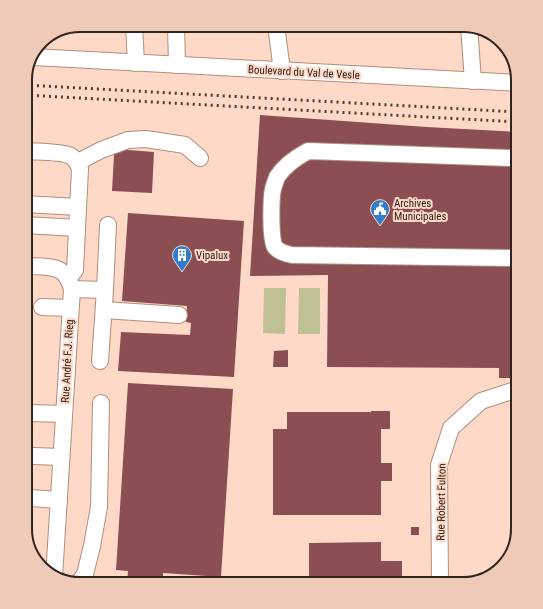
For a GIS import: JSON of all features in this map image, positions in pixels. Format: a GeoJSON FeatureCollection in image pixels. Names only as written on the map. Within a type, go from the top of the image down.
{"type":"FeatureCollection","features":[{"type":"Feature","properties":{"kind":"street"},"geometry":{"type":"LineString","coordinates":[[134,32],[136,63]]}},
{"type":"Feature","properties":{"kind":"street"},"geometry":{"type":"LineString","coordinates":[[176,32],[177,65]]}},
{"type":"Feature","properties":{"kind":"street"},"geometry":{"type":"LineString","coordinates":[[279,32],[282,71]]}},
{"type":"Feature","properties":{"kind":"street"},"geometry":{"type":"LineString","coordinates":[[469,33],[472,81]]}},
{"type":"Feature","properties":{"kind":"street","name":"Boulevard du Val de Vesle"},"geometry":{"type":"LineString","coordinates":[[38,57],[511,83]]}},
{"type":"Feature","properties":{"kind":"street"},"geometry":{"type":"LineString","coordinates":[[32,152],[65,154],[78,162],[101,150],[128,140],[146,139],[185,145],[200,158]]}},
{"type":"Feature","properties":{"kind":"street"},"geometry":{"type":"LineString","coordinates":[[511,158],[308,151],[295,159],[278,176],[273,187],[272,197],[272,238],[275,248],[292,255],[511,258]]}},
{"type":"Feature","properties":{"kind":"street","name":"Rue André F.J. Rieg"},"geometry":{"type":"LineString","coordinates":[[55,569],[70,308],[70,284],[75,270],[80,169],[78,162]]}},
{"type":"Feature","properties":{"kind":"street"},"geometry":{"type":"LineString","coordinates":[[32,204],[78,207]]}},
{"type":"Feature","properties":{"kind":"street"},"geometry":{"type":"LineString","coordinates":[[32,225],[77,228]]}},
{"type":"Feature","properties":{"kind":"street"},"geometry":{"type":"LineString","coordinates":[[100,361],[108,225]]}},
{"type":"Feature","properties":{"kind":"street"},"geometry":{"type":"LineString","coordinates":[[32,266],[47,267],[61,270],[70,284],[105,290]]}},
{"type":"Feature","properties":{"kind":"street","name":"Rue André F.J. Rieg"},"geometry":{"type":"LineString","coordinates":[[42,307],[70,308]]}},
{"type":"Feature","properties":{"kind":"street"},"geometry":{"type":"LineString","coordinates":[[104,310],[179,315]]}},
{"type":"Feature","properties":{"kind":"street","name":"Rue Robert Fulton"},"geometry":{"type":"LineString","coordinates":[[440,577],[439,465],[451,428],[481,401],[511,392]]}},
{"type":"Feature","properties":{"kind":"street"},"geometry":{"type":"LineString","coordinates":[[83,577],[92,546],[99,506],[101,403]]}},
{"type":"Feature","properties":{"kind":"street","name":"Rue André F.J. Rieg"},"geometry":{"type":"LineString","coordinates":[[32,412],[64,414]]}},
{"type":"Feature","properties":{"kind":"street"},"geometry":{"type":"LineString","coordinates":[[33,456],[61,457]]}},
{"type":"Feature","properties":{"kind":"street"},"geometry":{"type":"LineString","coordinates":[[32,498],[59,500]]}},
{"type":"Feature","properties":{"kind":"green space"},"geometry":{"type":"Polygon","coordinates":[[[264,288],[286,288],[285,334],[263,333],[264,288]]]}},
{"type":"Feature","properties":{"kind":"green space"},"geometry":{"type":"Polygon","coordinates":[[[299,288],[320,288],[320,334],[298,334],[299,288]]]}},
{"type":"Feature","properties":{"kind":"building","name":"Archives Municipales"},"geometry":{"type":"Polygon","coordinates":[[[260,115],[511,132],[511,378],[499,378],[499,368],[327,367],[328,275],[250,276],[260,115]]]}},
{"type":"Feature","properties":{"kind":"building"},"geometry":{"type":"Polygon","coordinates":[[[115,149],[154,152],[152,193],[112,191],[114,155],[112,152],[115,149]]]}},
{"type":"Feature","properties":{"kind":"building","name":"Vipalux"},"geometry":{"type":"Polygon","coordinates":[[[128,213],[244,221],[234,377],[118,371],[121,332],[190,335],[191,323],[186,322],[187,306],[122,301],[128,213]]]}},
{"type":"Feature","properties":{"kind":"building"},"geometry":{"type":"Polygon","coordinates":[[[288,350],[288,367],[273,367],[274,351],[288,350]]]}},
{"type":"Feature","properties":{"kind":"building"},"geometry":{"type":"Polygon","coordinates":[[[128,383],[233,389],[221,577],[163,573],[163,577],[128,577],[128,571],[116,570],[128,383]]]}},
{"type":"Feature","properties":{"kind":"building"},"geometry":{"type":"Polygon","coordinates":[[[390,411],[390,429],[381,429],[381,463],[392,463],[392,481],[381,481],[381,515],[273,515],[273,429],[287,429],[287,412],[390,411]]]}},
{"type":"Feature","properties":{"kind":"building"},"geometry":{"type":"Polygon","coordinates":[[[411,527],[419,527],[419,535],[411,535],[411,527]]]}},
{"type":"Feature","properties":{"kind":"building"},"geometry":{"type":"Polygon","coordinates":[[[381,542],[381,561],[402,561],[402,577],[309,577],[309,543],[381,542]]]}},
{"type":"Feature","properties":{"kind":"railway"},"geometry":{"type":"LineString","coordinates":[[32,85],[511,112]]}},
{"type":"Feature","properties":{"kind":"railway"},"geometry":{"type":"LineString","coordinates":[[32,95],[511,122]]}},
{"type":"Feature","properties":{"kind":"place","name":"Archives Municipales"},"geometry":{"type":"Point","coordinates":[380,226]}},
{"type":"Feature","properties":{"kind":"place","name":"Vipalux"},"geometry":{"type":"Point","coordinates":[182,272]}}]}
